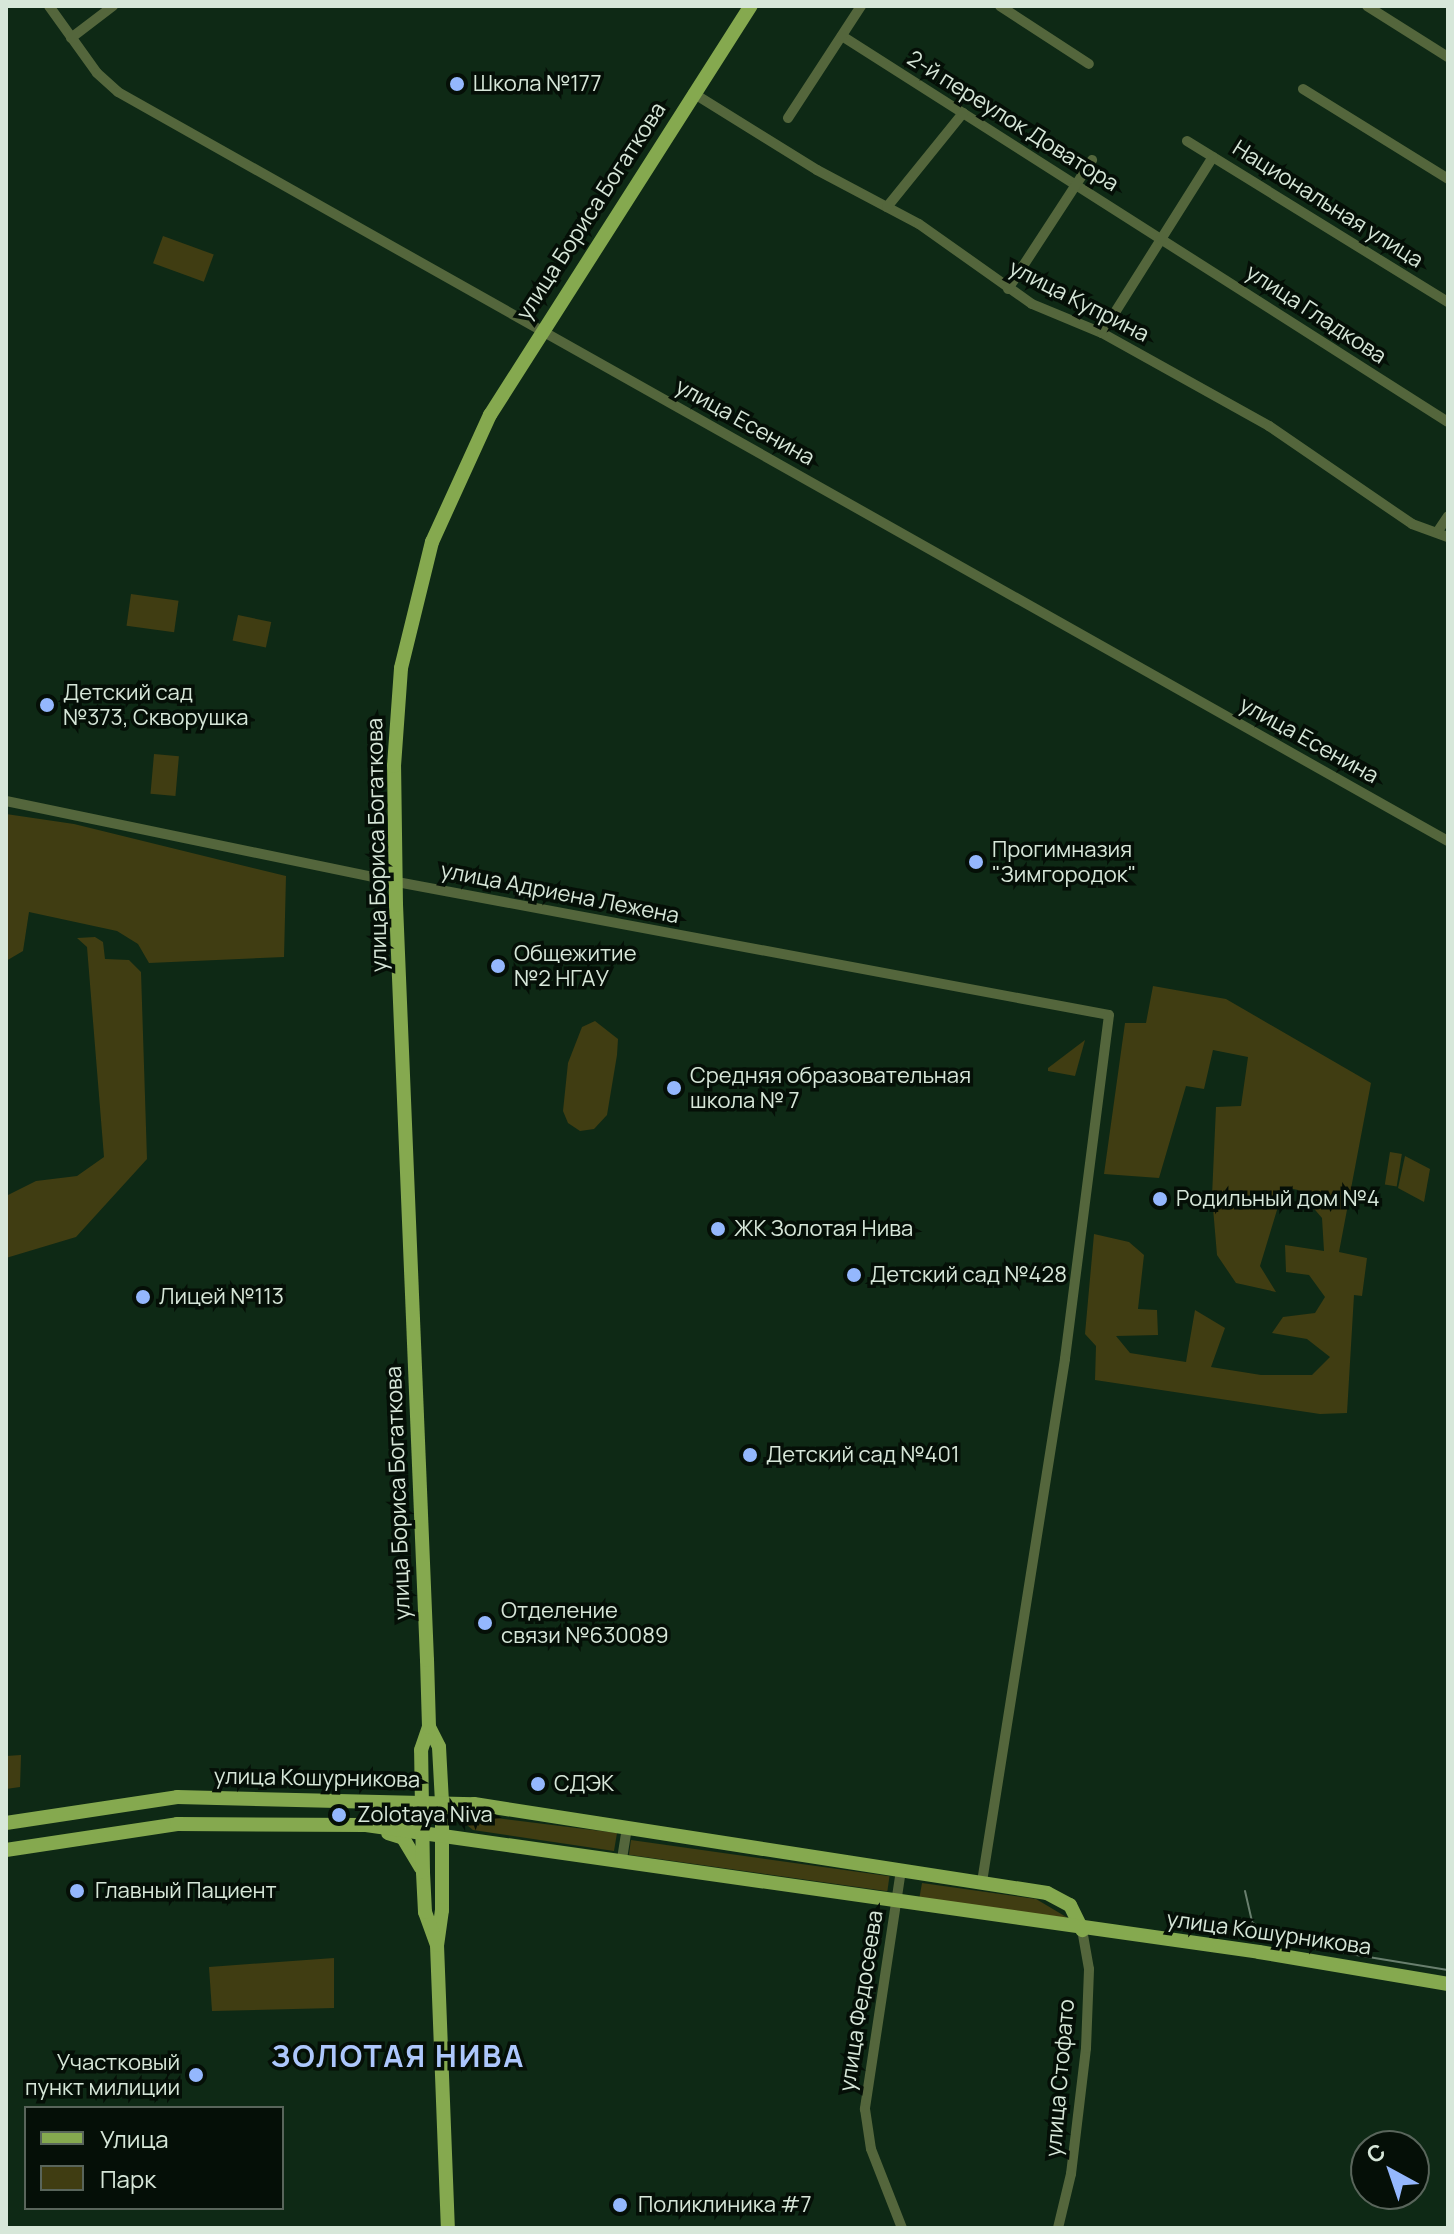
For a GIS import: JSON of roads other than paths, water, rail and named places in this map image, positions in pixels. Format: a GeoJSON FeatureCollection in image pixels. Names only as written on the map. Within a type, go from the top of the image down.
{"type":"FeatureCollection","features":[{"type":"Feature","properties":{"kind":"main road","name":"улица Бориса Богаткова"},"geometry":{"type":"LineString","coordinates":[[437,1945],[425,1912],[423,1872],[421,1750],[429,1727],[397,882],[396,724],[413,605],[456,480],[540,330],[751,6]]}},
{"type":"Feature","properties":{"kind":"main road","name":"улица Бориса Богаткова"},"geometry":{"type":"LineString","coordinates":[[429,1727],[439,1747],[442,1803],[437,1945],[448,2228]]}},
{"type":"Feature","properties":{"kind":"main road","name":"улица Кошурникова"},"geometry":{"type":"LineString","coordinates":[[6,1823],[177,1797],[442,1803],[627,1826],[982,1882],[1060,1898],[1070,1905],[1082,1930]]}},
{"type":"Feature","properties":{"kind":"main road","name":"улица Кошурникова"},"geometry":{"type":"LineString","coordinates":[[6,1850],[177,1824],[357,1825],[622,1859],[897,1903],[1259,1952],[1448,1984]]}},
{"type":"Feature","properties":{"kind":"main road"},"geometry":{"type":"LineString","coordinates":[[357,1825],[403,1838],[423,1872]]}},
{"type":"Feature","properties":{"kind":"street","name":"улица Есенина"},"geometry":{"type":"LineString","coordinates":[[49,6],[71,38],[118,92],[1448,841]]}},
{"type":"Feature","properties":{"kind":"street"},"geometry":{"type":"LineString","coordinates":[[71,38],[113,6]]}},
{"type":"Feature","properties":{"kind":"street"},"geometry":{"type":"LineString","coordinates":[[788,118],[861,6]]}},
{"type":"Feature","properties":{"kind":"street"},"geometry":{"type":"LineString","coordinates":[[1000,6],[1089,64]]}},
{"type":"Feature","properties":{"kind":"street"},"geometry":{"type":"LineString","coordinates":[[1367,6],[1448,57]]}},
{"type":"Feature","properties":{"kind":"street","name":"2-й переулок Доватора"},"geometry":{"type":"LineString","coordinates":[[842,36],[1162,239]]}},
{"type":"Feature","properties":{"kind":"street"},"geometry":{"type":"LineString","coordinates":[[1303,89],[1448,179]]}},
{"type":"Feature","properties":{"kind":"street","name":"улица Куприна"},"geometry":{"type":"LineString","coordinates":[[693,93],[887,207],[1008,289],[1102,333],[1269,426],[1412,524],[1427,533],[1443,534]]}},
{"type":"Feature","properties":{"kind":"street"},"geometry":{"type":"LineString","coordinates":[[887,207],[963,113]]}},
{"type":"Feature","properties":{"kind":"street","name":"Национальная улица"},"geometry":{"type":"LineString","coordinates":[[1187,141],[1448,302]]}},
{"type":"Feature","properties":{"kind":"street"},"geometry":{"type":"LineString","coordinates":[[1102,333],[1213,157]]}},
{"type":"Feature","properties":{"kind":"street"},"geometry":{"type":"LineString","coordinates":[[1008,289],[1092,160]]}},
{"type":"Feature","properties":{"kind":"street","name":"улица Гладкова"},"geometry":{"type":"LineString","coordinates":[[1162,239],[1448,422]]}},
{"type":"Feature","properties":{"kind":"street"},"geometry":{"type":"LineString","coordinates":[[1443,534],[1448,516]]}},
{"type":"Feature","properties":{"kind":"street","name":"улица Адриена Лежена"},"geometry":{"type":"LineString","coordinates":[[6,801],[397,882],[1109,1015],[1065,1359],[982,1882]]}},
{"type":"Feature","properties":{"kind":"street"},"geometry":{"type":"LineString","coordinates":[[622,1859],[627,1826]]}},
{"type":"Feature","properties":{"kind":"street","name":"улица Федосеева"},"geometry":{"type":"LineString","coordinates":[[901,1870],[865,2109],[871,2149],[902,2228]]}},
{"type":"Feature","properties":{"kind":"street","name":"улица Стофато"},"geometry":{"type":"LineString","coordinates":[[1058,2228],[1071,2174],[1086,2048],[1089,1969],[1082,1930]]}},
{"type":"Feature","properties":{"kind":"tram line"},"geometry":{"type":"LineString","coordinates":[[1245,1891],[1252,1922],[1277,1942],[1448,1970]]}},
{"type":"Feature","properties":{"kind":"place","name":"Школа №177"},"geometry":{"type":"Point","coordinates":[457,84]}},
{"type":"Feature","properties":{"kind":"place","name":"Детский сад №373, Скворушка"},"geometry":{"type":"Point","coordinates":[47,705]}},
{"type":"Feature","properties":{"kind":"place","name":"Прогимназия \"Зимгородок\""},"geometry":{"type":"Point","coordinates":[976,862]}},
{"type":"Feature","properties":{"kind":"place","name":"Общежитие №2 НГАУ"},"geometry":{"type":"Point","coordinates":[498,966]}},
{"type":"Feature","properties":{"kind":"place","name":"Средняя образовательная школа № 7"},"geometry":{"type":"Point","coordinates":[674,1088]}},
{"type":"Feature","properties":{"kind":"place","name":"Родильный дом №4"},"geometry":{"type":"Point","coordinates":[1160,1199]}},
{"type":"Feature","properties":{"kind":"place","name":"ЖК Золотая Нива"},"geometry":{"type":"Point","coordinates":[718,1229]}},
{"type":"Feature","properties":{"kind":"place","name":"Детский сад №428"},"geometry":{"type":"Point","coordinates":[854,1275]}},
{"type":"Feature","properties":{"kind":"place","name":"Лицей №113"},"geometry":{"type":"Point","coordinates":[143,1297]}},
{"type":"Feature","properties":{"kind":"place","name":"Детский сад №401"},"geometry":{"type":"Point","coordinates":[750,1455]}},
{"type":"Feature","properties":{"kind":"place","name":"Отделение связи №630089"},"geometry":{"type":"Point","coordinates":[485,1623]}},
{"type":"Feature","properties":{"kind":"place","name":"СДЭК"},"geometry":{"type":"Point","coordinates":[538,1784]}},
{"type":"Feature","properties":{"kind":"place","name":"Zolotaya Niva"},"geometry":{"type":"Point","coordinates":[339,1815]}},
{"type":"Feature","properties":{"kind":"place","name":"Главный Пациент"},"geometry":{"type":"Point","coordinates":[77,1891]}},
{"type":"Feature","properties":{"kind":"place","name":"Участковый пункт милиции"},"geometry":{"type":"Point","coordinates":[196,2075]}},
{"type":"Feature","properties":{"kind":"place","name":"Поликлиника #7"},"geometry":{"type":"Point","coordinates":[620,2205]}},
{"type":"Feature","properties":{"kind":"district","name":"ЗОЛОТАЯ НИВА"},"geometry":{"type":"Point","coordinates":[398,2056]}}]}
